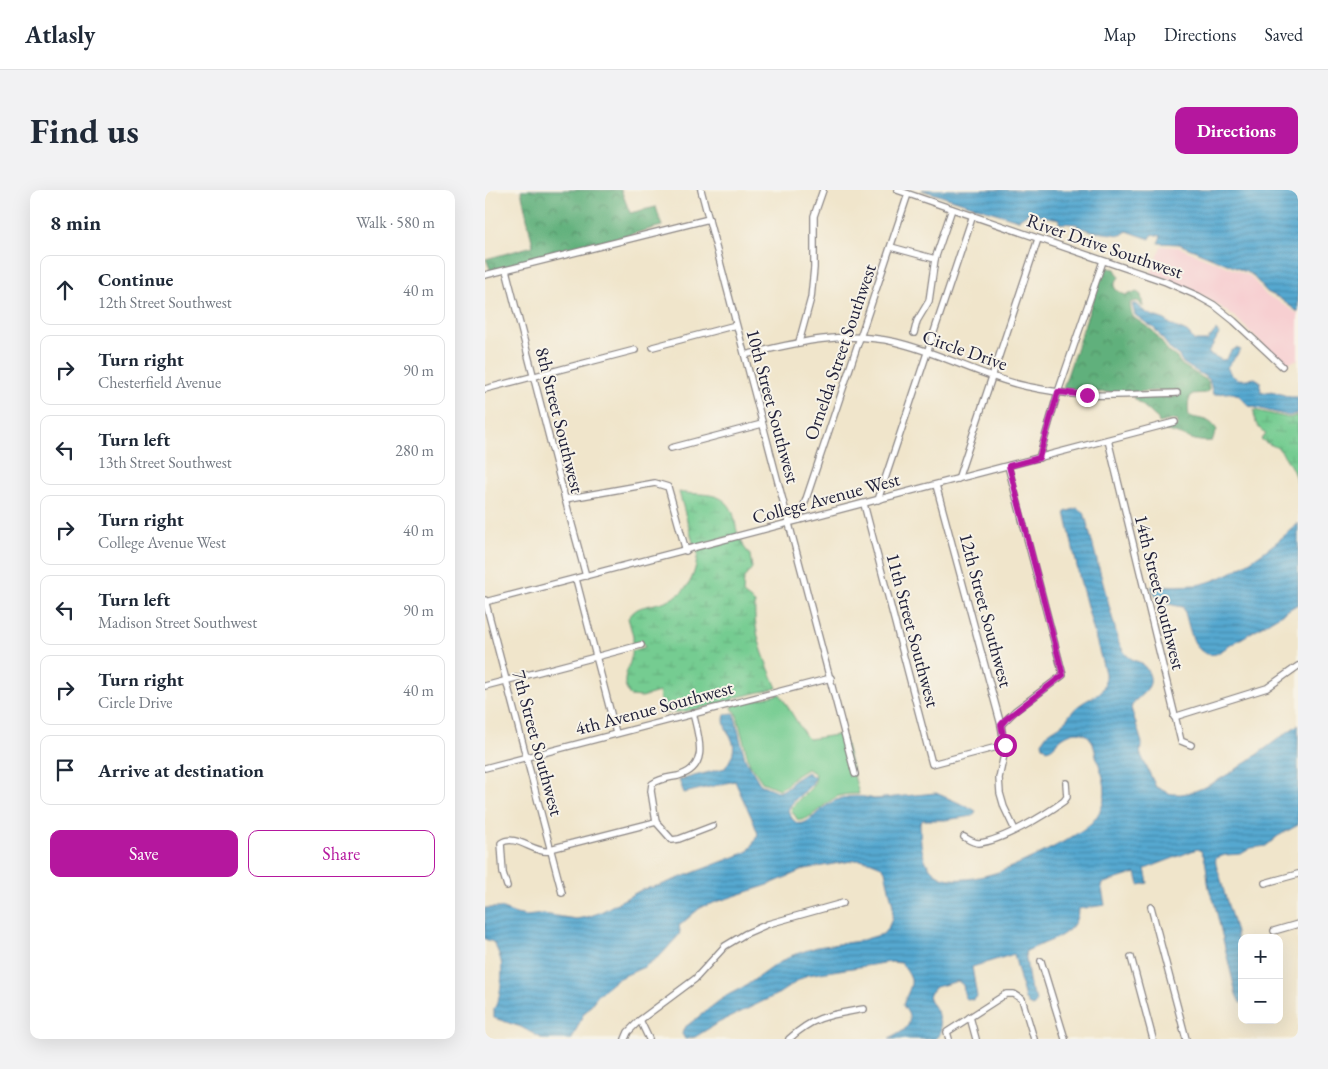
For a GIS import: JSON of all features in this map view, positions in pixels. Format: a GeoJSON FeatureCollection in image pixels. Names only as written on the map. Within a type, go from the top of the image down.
{"type":"FeatureCollection","features":[{"type":"Feature","properties":{"kind":"street","name":"10th Street Southwest"},"geometry":{"type":"LineString","coordinates":[[701,190],[855,774]]}},
{"type":"Feature","properties":{"kind":"street"},"geometry":{"type":"LineString","coordinates":[[799,342],[811,298],[814,268],[814,216],[823,190]]}},
{"type":"Feature","properties":{"kind":"street","name":"River Drive Southwest"},"geometry":{"type":"LineString","coordinates":[[897,190],[1166,282],[1202,298],[1234,320],[1282,366]]}},
{"type":"Feature","properties":{"kind":"street","name":"Ornelda Street Southwest"},"geometry":{"type":"LineString","coordinates":[[799,520],[909,194]]}},
{"type":"Feature","properties":{"kind":"street"},"geometry":{"type":"LineString","coordinates":[[914,333],[917,321],[929,301],[935,259],[952,209]]}},
{"type":"Feature","properties":{"kind":"street"},"geometry":{"type":"LineString","coordinates":[[878,500],[973,216]]}},
{"type":"Feature","properties":{"kind":"street"},"geometry":{"type":"LineString","coordinates":[[485,276],[709,219]]}},
{"type":"Feature","properties":{"kind":"street"},"geometry":{"type":"LineString","coordinates":[[957,479],[1038,239]]}},
{"type":"Feature","properties":{"kind":"street"},"geometry":{"type":"LineString","coordinates":[[891,247],[935,259]]}},
{"type":"Feature","properties":{"kind":"street"},"geometry":{"type":"LineString","coordinates":[[1039,458],[1058,392],[1103,261]]}},
{"type":"Feature","properties":{"kind":"street","name":"8th Street Southwest"},"geometry":{"type":"LineString","coordinates":[[506,270],[586,576]]}},
{"type":"Feature","properties":{"kind":"street"},"geometry":{"type":"LineString","coordinates":[[653,347],[736,325]]}},
{"type":"Feature","properties":{"kind":"street","name":"Circle Drive"},"geometry":{"type":"LineString","coordinates":[[745,355],[799,342],[828,338],[860,338],[894,342],[1023,386],[1087,395],[1177,393]]}},
{"type":"Feature","properties":{"kind":"street"},"geometry":{"type":"LineString","coordinates":[[485,389],[635,350]]}},
{"type":"Feature","properties":{"kind":"street","name":"College Avenue West"},"geometry":{"type":"LineString","coordinates":[[485,601],[686,551],[1175,422]]}},
{"type":"Feature","properties":{"kind":"street"},"geometry":{"type":"LineString","coordinates":[[671,448],[762,424]]}},
{"type":"Feature","properties":{"kind":"street","name":"14th Street Southwest"},"geometry":{"type":"LineString","coordinates":[[1108,440],[1174,717],[1181,741],[1191,745]]}},
{"type":"Feature","properties":{"kind":"street"},"geometry":{"type":"LineString","coordinates":[[1001,725],[1015,711],[1063,675],[1009,466]]}},
{"type":"Feature","properties":{"kind":"street"},"geometry":{"type":"LineString","coordinates":[[565,499],[655,483],[668,487],[686,551]]}},
{"type":"Feature","properties":{"kind":"street","name":"12th Street Southwest"},"geometry":{"type":"LineString","coordinates":[[936,485],[1001,725],[1005,757],[999,778],[1000,793],[1004,807],[1015,830]]}},
{"type":"Feature","properties":{"kind":"street","name":"11th Street Southwest"},"geometry":{"type":"LineString","coordinates":[[864,504],[932,764],[1005,745]]}},
{"type":"Feature","properties":{"kind":"street"},"geometry":{"type":"LineString","coordinates":[[576,579],[616,733]]}},
{"type":"Feature","properties":{"kind":"street","name":"7th Street Southwest"},"geometry":{"type":"LineString","coordinates":[[485,601],[562,893]]}},
{"type":"Feature","properties":{"kind":"street"},"geometry":{"type":"LineString","coordinates":[[485,686],[641,645]]}},
{"type":"Feature","properties":{"kind":"street"},"geometry":{"type":"LineString","coordinates":[[1174,717],[1267,688],[1298,666]]}},
{"type":"Feature","properties":{"kind":"street","name":"4th Avenue Southwest"},"geometry":{"type":"LineString","coordinates":[[485,768],[831,678]]}},
{"type":"Feature","properties":{"kind":"street"},"geometry":{"type":"LineString","coordinates":[[693,713],[700,739],[697,766],[678,776],[659,779],[652,784],[651,791],[657,822],[672,840],[713,826]]}},
{"type":"Feature","properties":{"kind":"street"},"geometry":{"type":"LineString","coordinates":[[964,837],[974,842],[986,842],[1015,830],[1064,801],[1067,797],[1066,783]]}},
{"type":"Feature","properties":{"kind":"street"},"geometry":{"type":"LineString","coordinates":[[507,886],[503,873],[501,843],[511,840],[544,851],[657,822]]}},
{"type":"Feature","properties":{"kind":"street"},"geometry":{"type":"LineString","coordinates":[[1265,883],[1298,874]]}},
{"type":"Feature","properties":{"kind":"street"},"geometry":{"type":"LineString","coordinates":[[625,1039],[628,1032],[640,1020],[695,979],[725,946],[745,934],[768,924],[843,903]]}},
{"type":"Feature","properties":{"kind":"street"},"geometry":{"type":"LineString","coordinates":[[1151,906],[1186,1039]]}},
{"type":"Feature","properties":{"kind":"street"},"geometry":{"type":"LineString","coordinates":[[1274,931],[1298,924]]}},
{"type":"Feature","properties":{"kind":"street"},"geometry":{"type":"LineString","coordinates":[[1131,957],[1153,1039]]}},
{"type":"Feature","properties":{"kind":"street"},"geometry":{"type":"LineString","coordinates":[[1041,961],[1065,1039]]}},
{"type":"Feature","properties":{"kind":"street"},"geometry":{"type":"LineString","coordinates":[[948,1036],[970,1017],[1006,994],[1014,994],[1022,999],[1034,1039]]}},
{"type":"Feature","properties":{"kind":"street"},"geometry":{"type":"LineString","coordinates":[[789,1039],[803,1026],[819,1018],[864,1008]]}},
{"type":"Feature","properties":{"kind":"street"},"geometry":{"type":"LineString","coordinates":[[970,1017],[976,1039]]}},
{"type":"Feature","properties":{"kind":"street"},"geometry":{"type":"LineString","coordinates":[[640,1020],[649,1039]]}},
{"type":"Feature","properties":{"kind":"shaded area"},"geometry":{"type":"Polygon","coordinates":[[[1161,246],[1178,247],[1250,276],[1266,295],[1298,314],[1298,359],[1285,365],[1236,318],[1215,303],[1199,293],[1151,274],[1161,246]]]}},
{"type":"Feature","properties":{"kind":"green space"},"geometry":{"type":"Polygon","coordinates":[[[521,190],[621,190],[630,213],[656,207],[662,226],[491,271],[486,259],[533,246],[521,190]]]}},
{"type":"Feature","properties":{"kind":"green space"},"geometry":{"type":"Polygon","coordinates":[[[1104,267],[1115,269],[1119,277],[1115,283],[1115,289],[1125,295],[1137,292],[1141,295],[1143,307],[1138,301],[1131,302],[1130,304],[1133,317],[1153,331],[1182,365],[1208,381],[1209,390],[1205,393],[1192,394],[1188,410],[1189,416],[1205,420],[1214,426],[1217,430],[1212,441],[1199,441],[1162,430],[1178,425],[1177,419],[1159,423],[1158,419],[1133,397],[1179,396],[1179,390],[1091,392],[1063,388],[1104,267]]]}},
{"type":"Feature","properties":{"kind":"green space"},"geometry":{"type":"Polygon","coordinates":[[[1254,410],[1289,418],[1298,415],[1298,485],[1288,461],[1279,449],[1261,439],[1266,433],[1256,423],[1254,410]]]}},
{"type":"Feature","properties":{"kind":"green space"},"geometry":{"type":"Polygon","coordinates":[[[679,492],[720,498],[730,507],[733,513],[738,534],[694,546],[679,492]]]}},
{"type":"Feature","properties":{"kind":"green space"},"geometry":{"type":"Polygon","coordinates":[[[741,539],[750,555],[752,568],[744,578],[743,594],[755,603],[758,636],[764,657],[777,688],[697,709],[659,713],[661,704],[659,692],[642,697],[630,696],[625,684],[632,651],[645,647],[643,642],[633,645],[633,636],[628,618],[634,611],[640,608],[666,601],[681,592],[691,579],[697,562],[698,551],[741,539]]]}},
{"type":"Feature","properties":{"kind":"green space"},"geometry":{"type":"Polygon","coordinates":[[[780,694],[809,739],[843,734],[859,794],[839,796],[803,820],[798,820],[791,810],[797,801],[813,786],[816,776],[807,769],[779,789],[762,782],[748,759],[736,712],[732,706],[780,694]]]}},
{"type":"Feature","properties":{"kind":"water"},"geometry":{"type":"Polygon","coordinates":[[[922,190],[1298,190],[1298,312],[1267,292],[1251,274],[1179,244],[1158,243],[1161,236],[1152,234],[1150,239],[1127,231],[1121,235],[1096,232],[1078,227],[1077,224],[1059,223],[1059,219],[1028,213],[1018,220],[922,190]]]}},
{"type":"Feature","properties":{"kind":"water"},"geometry":{"type":"Polygon","coordinates":[[[1132,304],[1137,304],[1153,316],[1165,320],[1186,332],[1194,341],[1207,341],[1216,330],[1219,334],[1208,353],[1222,360],[1227,359],[1230,352],[1236,348],[1241,350],[1227,367],[1232,375],[1238,379],[1255,378],[1260,381],[1261,393],[1272,391],[1290,397],[1298,397],[1298,413],[1289,416],[1249,406],[1234,393],[1213,394],[1209,379],[1183,363],[1155,329],[1135,315],[1132,304]]]}},
{"type":"Feature","properties":{"kind":"water"},"geometry":{"type":"Polygon","coordinates":[[[1077,508],[1084,512],[1119,643],[1128,656],[1145,666],[1149,672],[1149,686],[1131,708],[1142,743],[1140,753],[1156,787],[1174,794],[1188,793],[1204,788],[1237,768],[1298,725],[1298,825],[1278,836],[1266,846],[1251,848],[1241,854],[1225,855],[1216,858],[1216,866],[1238,942],[1238,998],[1214,901],[1209,888],[1204,856],[1197,849],[1145,869],[1148,883],[1139,885],[1136,873],[1101,884],[1105,905],[1078,909],[1077,918],[1066,932],[1025,952],[1030,987],[1037,1001],[1033,1006],[1028,1004],[1025,999],[1014,954],[972,967],[977,997],[972,1000],[965,998],[963,985],[958,981],[936,987],[928,996],[937,1011],[940,1024],[941,1031],[936,1039],[889,1039],[903,1031],[908,1024],[909,1016],[903,1005],[911,984],[911,979],[901,963],[891,962],[807,975],[778,994],[716,1024],[695,1037],[685,1039],[682,1034],[684,1028],[724,997],[747,985],[793,955],[817,947],[859,941],[883,934],[892,919],[893,906],[885,871],[879,865],[869,861],[857,860],[805,869],[768,885],[701,907],[679,926],[679,935],[661,955],[644,967],[617,979],[599,994],[583,1015],[572,1039],[543,1039],[521,1027],[494,1018],[494,1008],[501,986],[502,966],[493,942],[485,939],[485,908],[500,908],[526,916],[543,914],[576,919],[587,917],[599,913],[641,890],[661,885],[747,852],[752,846],[758,834],[735,781],[684,793],[679,780],[725,768],[731,758],[733,743],[724,721],[725,714],[734,713],[745,759],[760,784],[779,792],[789,787],[793,781],[807,772],[815,778],[788,810],[796,822],[806,822],[834,801],[853,796],[874,799],[936,793],[976,811],[973,816],[945,820],[923,820],[920,823],[921,845],[925,859],[932,871],[944,878],[968,879],[998,872],[1049,849],[1087,827],[1100,812],[1105,791],[1092,742],[1086,734],[1079,732],[1065,736],[1047,750],[1042,742],[1047,734],[1062,724],[1076,708],[1099,693],[1104,686],[1105,680],[1105,673],[1080,580],[1065,512],[1077,508]]]}},
{"type":"Feature","properties":{"kind":"water"},"geometry":{"type":"Polygon","coordinates":[[[1298,523],[1298,604],[1216,654],[1208,654],[1201,651],[1196,646],[1183,607],[1159,602],[1151,587],[1196,585],[1222,577],[1251,561],[1298,523]]]}},
{"type":"Feature","properties":{"kind":"route"},"geometry":{"type":"LineString","coordinates":[[1005,745],[1001,725],[1015,711],[1063,675],[1009,466],[1039,458],[1058,392],[1087,395]]}}]}
